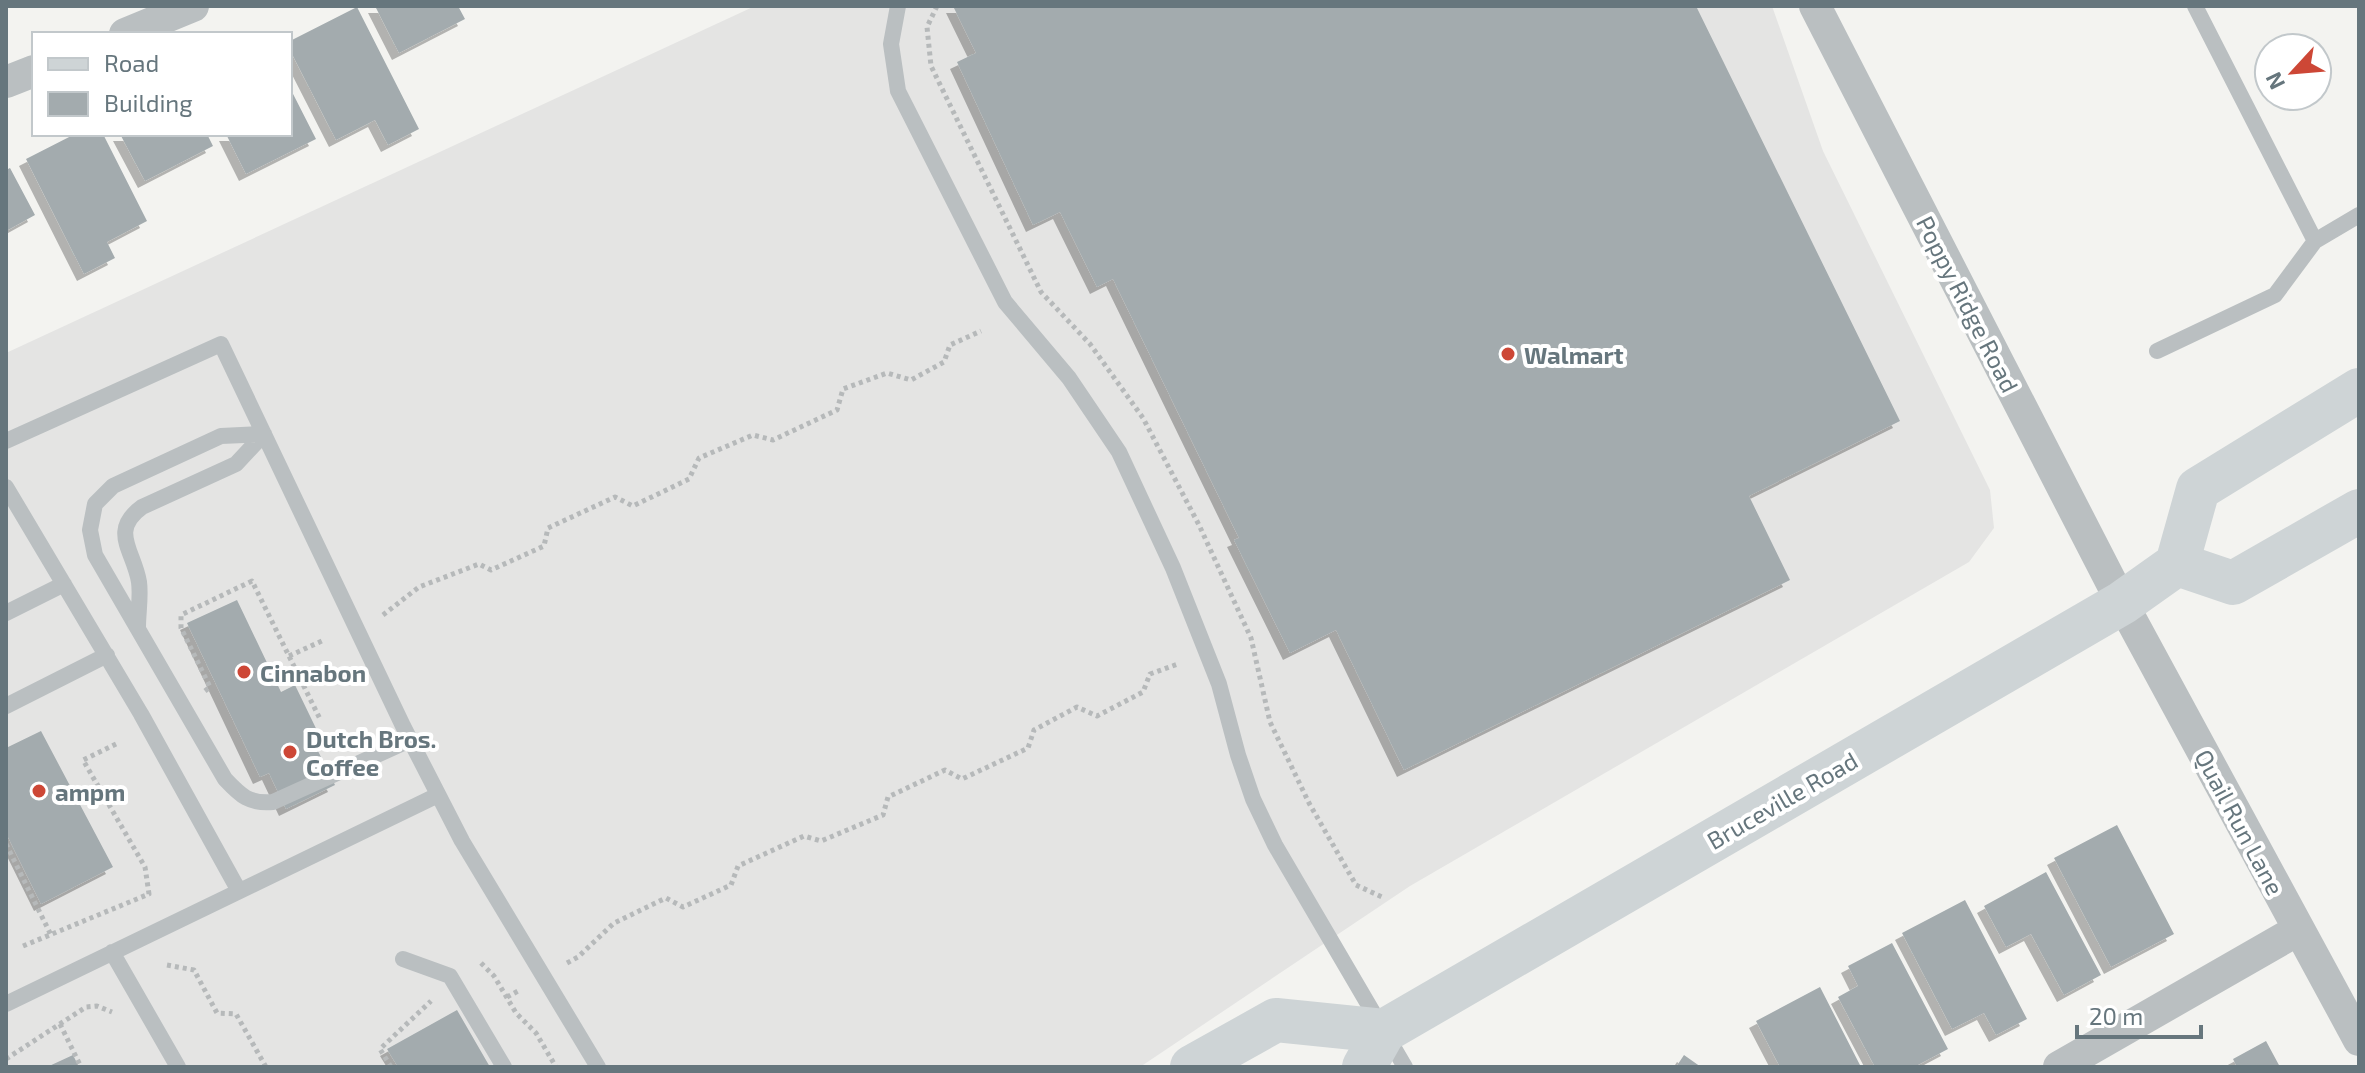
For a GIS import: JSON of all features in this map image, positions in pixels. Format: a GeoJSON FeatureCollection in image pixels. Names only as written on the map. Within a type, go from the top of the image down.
{"type":"FeatureCollection","features":[{"type":"Feature","properties":{"kind":"main road"},"geometry":{"type":"LineString","coordinates":[[2359,390],[2198,489],[2177,564],[2233,583],[2359,511]]}},
{"type":"Feature","properties":{"kind":"main road","name":"Bruceville Road"},"geometry":{"type":"LineString","coordinates":[[1384,1055],[2122,603],[2177,564]]}},
{"type":"Feature","properties":{"kind":"main road"},"geometry":{"type":"LineString","coordinates":[[1192,1067],[1276,1020],[1384,1055]]}},
{"type":"Feature","properties":{"kind":"street"},"geometry":{"type":"LineString","coordinates":[[130,32],[193,6]]}},
{"type":"Feature","properties":{"kind":"street","name":"Poppy Ridge Road"},"geometry":{"type":"LineString","coordinates":[[1815,6],[2122,603]]}},
{"type":"Feature","properties":{"kind":"street"},"geometry":{"type":"LineString","coordinates":[[6,82],[32,72]]}},
{"type":"Feature","properties":{"kind":"street","name":"Quail Run Lane"},"geometry":{"type":"LineString","coordinates":[[2122,603],[2359,1040]]}},
{"type":"Feature","properties":{"kind":"street"},"geometry":{"type":"LineString","coordinates":[[2059,1067],[2298,930]]}},
{"type":"Feature","properties":{"kind":"lane"},"geometry":{"type":"LineString","coordinates":[[898,6],[891,44],[898,91],[1005,302],[1069,378],[1119,452],[1173,568],[1215,674],[1253,799],[1384,1055]]}},
{"type":"Feature","properties":{"kind":"lane"},"geometry":{"type":"LineString","coordinates":[[2195,6],[2315,241]]}},
{"type":"Feature","properties":{"kind":"lane"},"geometry":{"type":"LineString","coordinates":[[2157,351],[2275,295],[2315,241],[2359,215]]}},
{"type":"Feature","properties":{"kind":"lane"},"geometry":{"type":"LineString","coordinates":[[6,441],[221,344],[438,795],[462,841],[598,1067]]}},
{"type":"Feature","properties":{"kind":"lane"},"geometry":{"type":"LineString","coordinates":[[264,434],[221,436],[113,486],[95,504],[90,530],[95,555],[225,779],[242,798],[256,804],[273,802],[410,740]]}},
{"type":"Feature","properties":{"kind":"lane"},"geometry":{"type":"LineString","coordinates":[[138,628],[139,582],[124,533],[129,517],[142,507],[236,464],[264,434]]}},
{"type":"Feature","properties":{"kind":"lane"},"geometry":{"type":"LineString","coordinates":[[6,487],[107,655],[239,891]]}},
{"type":"Feature","properties":{"kind":"lane"},"geometry":{"type":"LineString","coordinates":[[6,613],[64,584]]}},
{"type":"Feature","properties":{"kind":"lane"},"geometry":{"type":"LineString","coordinates":[[6,706],[107,655]]}},
{"type":"Feature","properties":{"kind":"lane"},"geometry":{"type":"LineString","coordinates":[[6,1004],[438,795]]}},
{"type":"Feature","properties":{"kind":"lane"},"geometry":{"type":"LineString","coordinates":[[112,952],[178,1067]]}},
{"type":"Feature","properties":{"kind":"lane"},"geometry":{"type":"LineString","coordinates":[[403,959],[450,976],[504,1067]]}},
{"type":"Feature","properties":{"kind":"path"},"geometry":{"type":"LineString","coordinates":[[383,615],[419,587],[479,564],[491,570],[544,546],[548,528],[615,497],[633,506],[689,479],[699,458],[753,435],[773,440],[837,410],[843,389],[887,373],[911,380],[944,362],[950,345],[981,331]]}},
{"type":"Feature","properties":{"kind":"path"},"geometry":{"type":"LineString","coordinates":[[202,693],[210,687],[181,628],[181,615],[252,581],[320,719]]}},
{"type":"Feature","properties":{"kind":"path"},"geometry":{"type":"LineString","coordinates":[[289,656],[324,640]]}},
{"type":"Feature","properties":{"kind":"path"},"geometry":{"type":"LineString","coordinates":[[507,997],[578,957],[614,923],[666,898],[683,907],[731,885],[738,866],[804,836],[821,841],[883,815],[888,797],[945,770],[962,779],[1028,748],[1034,730],[1077,707],[1097,716],[1143,692],[1150,674],[1178,664]]}},
{"type":"Feature","properties":{"kind":"path"},"geometry":{"type":"LineString","coordinates":[[23,946],[149,894],[145,867],[83,760],[118,743]]}},
{"type":"Feature","properties":{"kind":"path"},"geometry":{"type":"LineString","coordinates":[[6,844],[51,935]]}},
{"type":"Feature","properties":{"kind":"path"},"geometry":{"type":"LineString","coordinates":[[481,963],[494,976],[516,1013],[536,1033],[556,1067]]}},
{"type":"Feature","properties":{"kind":"path"},"geometry":{"type":"LineString","coordinates":[[167,965],[194,970],[217,1013],[236,1014],[266,1067]]}},
{"type":"Feature","properties":{"kind":"path"},"geometry":{"type":"LineString","coordinates":[[391,1067],[380,1049],[433,999]]}},
{"type":"Feature","properties":{"kind":"path"},"geometry":{"type":"LineString","coordinates":[[6,1059],[86,1007],[97,1006],[112,1012],[118,1024]]}},
{"type":"Feature","properties":{"kind":"path"},"geometry":{"type":"LineString","coordinates":[[60,1024],[81,1067]]}},
{"type":"Feature","properties":{"kind":"shaded area"},"geometry":{"type":"Polygon","coordinates":[[[755,6],[1772,6],[1823,151],[1990,490],[1994,528],[1969,562],[1410,886],[1140,1067],[6,1067],[6,353],[755,6]]]}},
{"type":"Feature","properties":{"kind":"building"},"geometry":{"type":"Polygon","coordinates":[[[375,6],[458,6],[465,19],[399,53],[375,6]]]}},
{"type":"Feature","properties":{"kind":"building","name":"Walmart"},"geometry":{"type":"Polygon","coordinates":[[[953,6],[1696,6],[1900,421],[1749,496],[1790,580],[1404,770],[1336,630],[1290,653],[1234,540],[1239,538],[1113,279],[1097,287],[1060,212],[1033,225],[957,62],[976,53],[953,6]]]}},
{"type":"Feature","properties":{"kind":"building"},"geometry":{"type":"Polygon","coordinates":[[[357,7],[419,129],[388,145],[375,120],[336,140],[292,54],[292,40],[357,7]]]}},
{"type":"Feature","properties":{"kind":"building"},"geometry":{"type":"Polygon","coordinates":[[[292,92],[316,139],[246,174],[227,136],[292,136],[292,92]]]}},
{"type":"Feature","properties":{"kind":"building"},"geometry":{"type":"Polygon","coordinates":[[[71,136],[104,136],[147,221],[107,242],[115,258],[84,274],[26,159],[71,136]]]}},
{"type":"Feature","properties":{"kind":"building"},"geometry":{"type":"Polygon","coordinates":[[[121,136],[208,136],[213,146],[145,181],[121,136]]]}},
{"type":"Feature","properties":{"kind":"building"},"geometry":{"type":"Polygon","coordinates":[[[10,168],[35,215],[6,231],[6,170],[10,168]]]}},
{"type":"Feature","properties":{"kind":"building"},"geometry":{"type":"Polygon","coordinates":[[[237,600],[281,692],[295,685],[325,747],[318,751],[335,785],[286,809],[269,773],[260,777],[187,623],[237,600]]]}},
{"type":"Feature","properties":{"kind":"building","name":"ampm"},"geometry":{"type":"Polygon","coordinates":[[[41,731],[113,867],[41,904],[6,833],[6,748],[41,731]]]}},
{"type":"Feature","properties":{"kind":"building"},"geometry":{"type":"Polygon","coordinates":[[[2117,825],[2174,934],[2111,967],[2054,858],[2117,825]]]}},
{"type":"Feature","properties":{"kind":"building"},"geometry":{"type":"Polygon","coordinates":[[[2046,872],[2101,975],[2064,995],[2031,934],[2006,947],[1984,906],[2046,872]]]}},
{"type":"Feature","properties":{"kind":"building"},"geometry":{"type":"Polygon","coordinates":[[[1965,900],[2027,1019],[1996,1035],[1984,1013],[1952,1029],[1902,933],[1965,900]]]}},
{"type":"Feature","properties":{"kind":"building"},"geometry":{"type":"Polygon","coordinates":[[[1892,943],[1948,1049],[1914,1067],[1875,1067],[1838,997],[1858,986],[1848,966],[1892,943]]]}},
{"type":"Feature","properties":{"kind":"building"},"geometry":{"type":"Polygon","coordinates":[[[1820,987],[1861,1067],[1780,1067],[1756,1021],[1820,987]]]}},
{"type":"Feature","properties":{"kind":"building"},"geometry":{"type":"Polygon","coordinates":[[[457,1010],[490,1067],[398,1067],[387,1049],[457,1010]]]}},
{"type":"Feature","properties":{"kind":"building"},"geometry":{"type":"Polygon","coordinates":[[[2266,1041],[2280,1067],[2237,1067],[2233,1059],[2266,1041]]]}},
{"type":"Feature","properties":{"kind":"building"},"geometry":{"type":"Polygon","coordinates":[[[73,1055],[79,1067],[47,1067],[73,1055]]]}},
{"type":"Feature","properties":{"kind":"building"},"geometry":{"type":"Polygon","coordinates":[[[1684,1055],[1701,1067],[1676,1067],[1684,1055]]]}},
{"type":"Feature","properties":{"kind":"place","name":"Walmart"},"geometry":{"type":"Point","coordinates":[1508,354]}},
{"type":"Feature","properties":{"kind":"place","name":"Cinnabon"},"geometry":{"type":"Point","coordinates":[244,672]}},
{"type":"Feature","properties":{"kind":"place","name":"Dutch Bros. Coffee"},"geometry":{"type":"Point","coordinates":[290,752]}},
{"type":"Feature","properties":{"kind":"place","name":"ampm"},"geometry":{"type":"Point","coordinates":[39,791]}}]}
